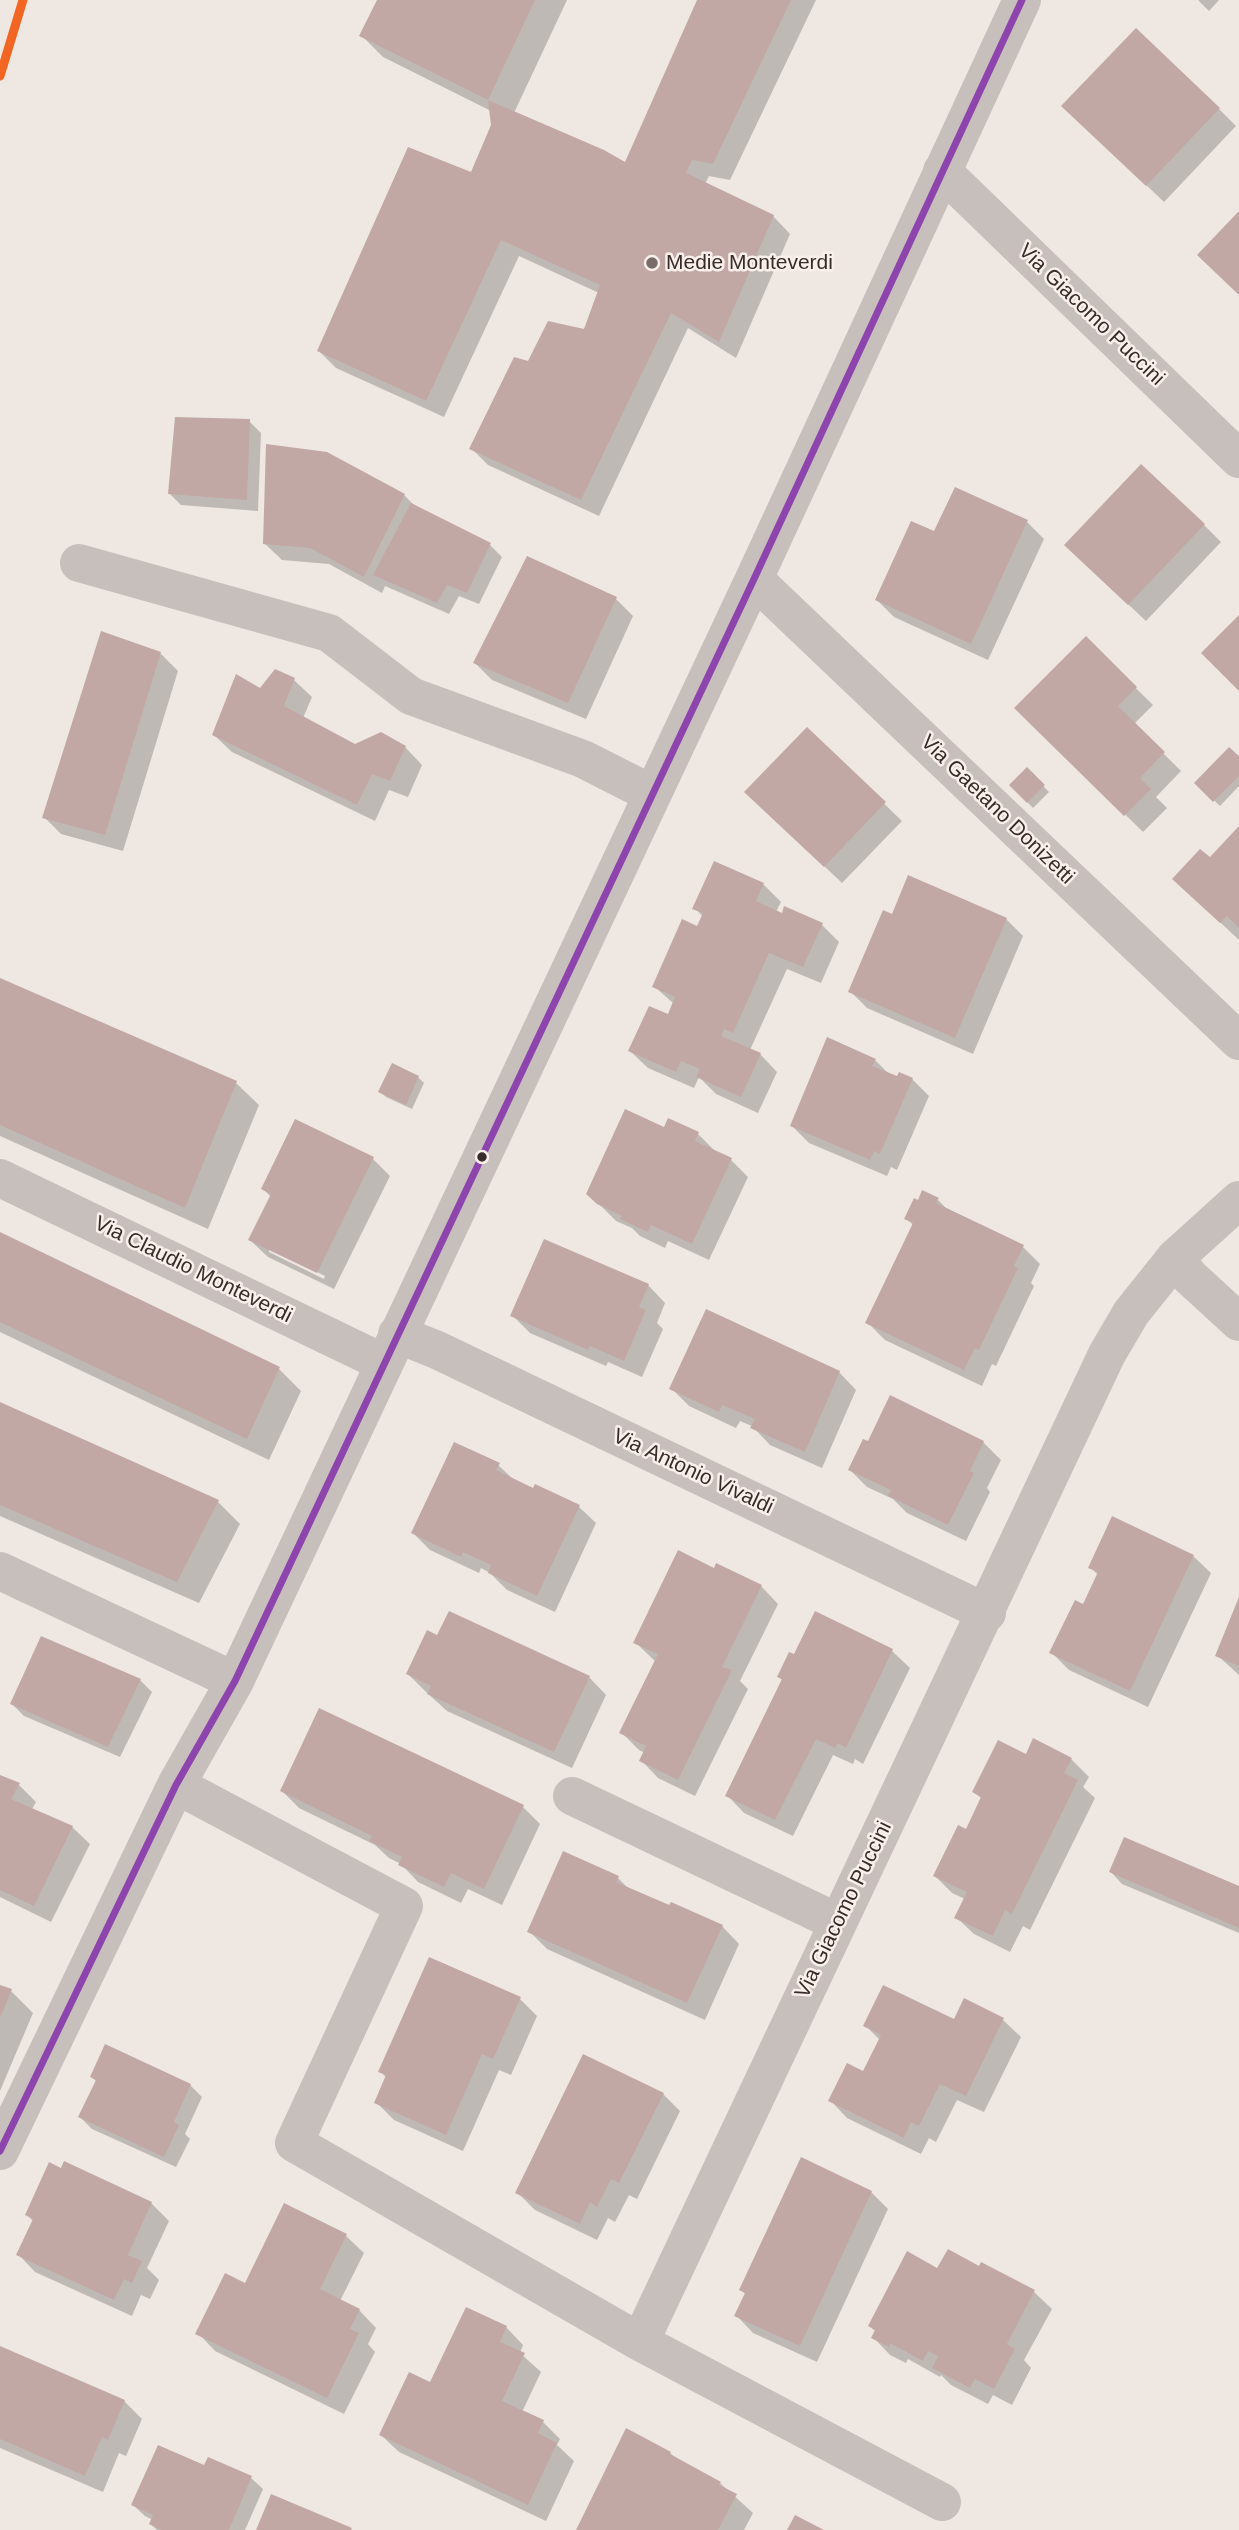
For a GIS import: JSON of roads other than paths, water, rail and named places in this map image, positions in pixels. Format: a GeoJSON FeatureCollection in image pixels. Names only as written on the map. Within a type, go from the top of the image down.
{"type":"FeatureCollection","features":[{"type":"Feature","properties":{"kind":"street"},"geometry":{"type":"LineString","coordinates":[[0,2151],[176,1786],[235,1681],[754,579],[1022,0]]}},
{"type":"Feature","properties":{"kind":"street","name":"Via Giacomo Puccini"},"geometry":{"type":"LineString","coordinates":[[942,171],[1239,459]]}},
{"type":"Feature","properties":{"kind":"street"},"geometry":{"type":"LineString","coordinates":[[79,563],[329,633],[411,696],[583,759],[652,794]]}},
{"type":"Feature","properties":{"kind":"street","name":"Via Gaetano Donizetti"},"geometry":{"type":"LineString","coordinates":[[754,579],[1239,1041]]}},
{"type":"Feature","properties":{"kind":"street","name":"Via Claudio Monteverdi"},"geometry":{"type":"LineString","coordinates":[[0,1178],[391,1348]]}},
{"type":"Feature","properties":{"kind":"street","name":"Via Giacomo Puccini"},"geometry":{"type":"LineString","coordinates":[[640,2342],[837,1922],[987,1613],[1107,1354],[1131,1313],[1175,1258],[1239,1200]]}},
{"type":"Feature","properties":{"kind":"street"},"geometry":{"type":"LineString","coordinates":[[1175,1258],[1190,1277],[1239,1322]]}},
{"type":"Feature","properties":{"kind":"street","name":"Via Antonio Vivaldi"},"geometry":{"type":"LineString","coordinates":[[391,1348],[449,1356],[987,1613]]}},
{"type":"Feature","properties":{"kind":"street"},"geometry":{"type":"LineString","coordinates":[[0,1571],[235,1681]]}},
{"type":"Feature","properties":{"kind":"street"},"geometry":{"type":"LineString","coordinates":[[176,1786],[404,1906],[295,2143],[640,2342],[942,2502]]}},
{"type":"Feature","properties":{"kind":"street"},"geometry":{"type":"LineString","coordinates":[[572,1796],[837,1922]]}},
{"type":"Feature","properties":{"kind":"place","name":"Medie Monteverdi"},"geometry":{"type":"Point","coordinates":[652,263]}}]}
